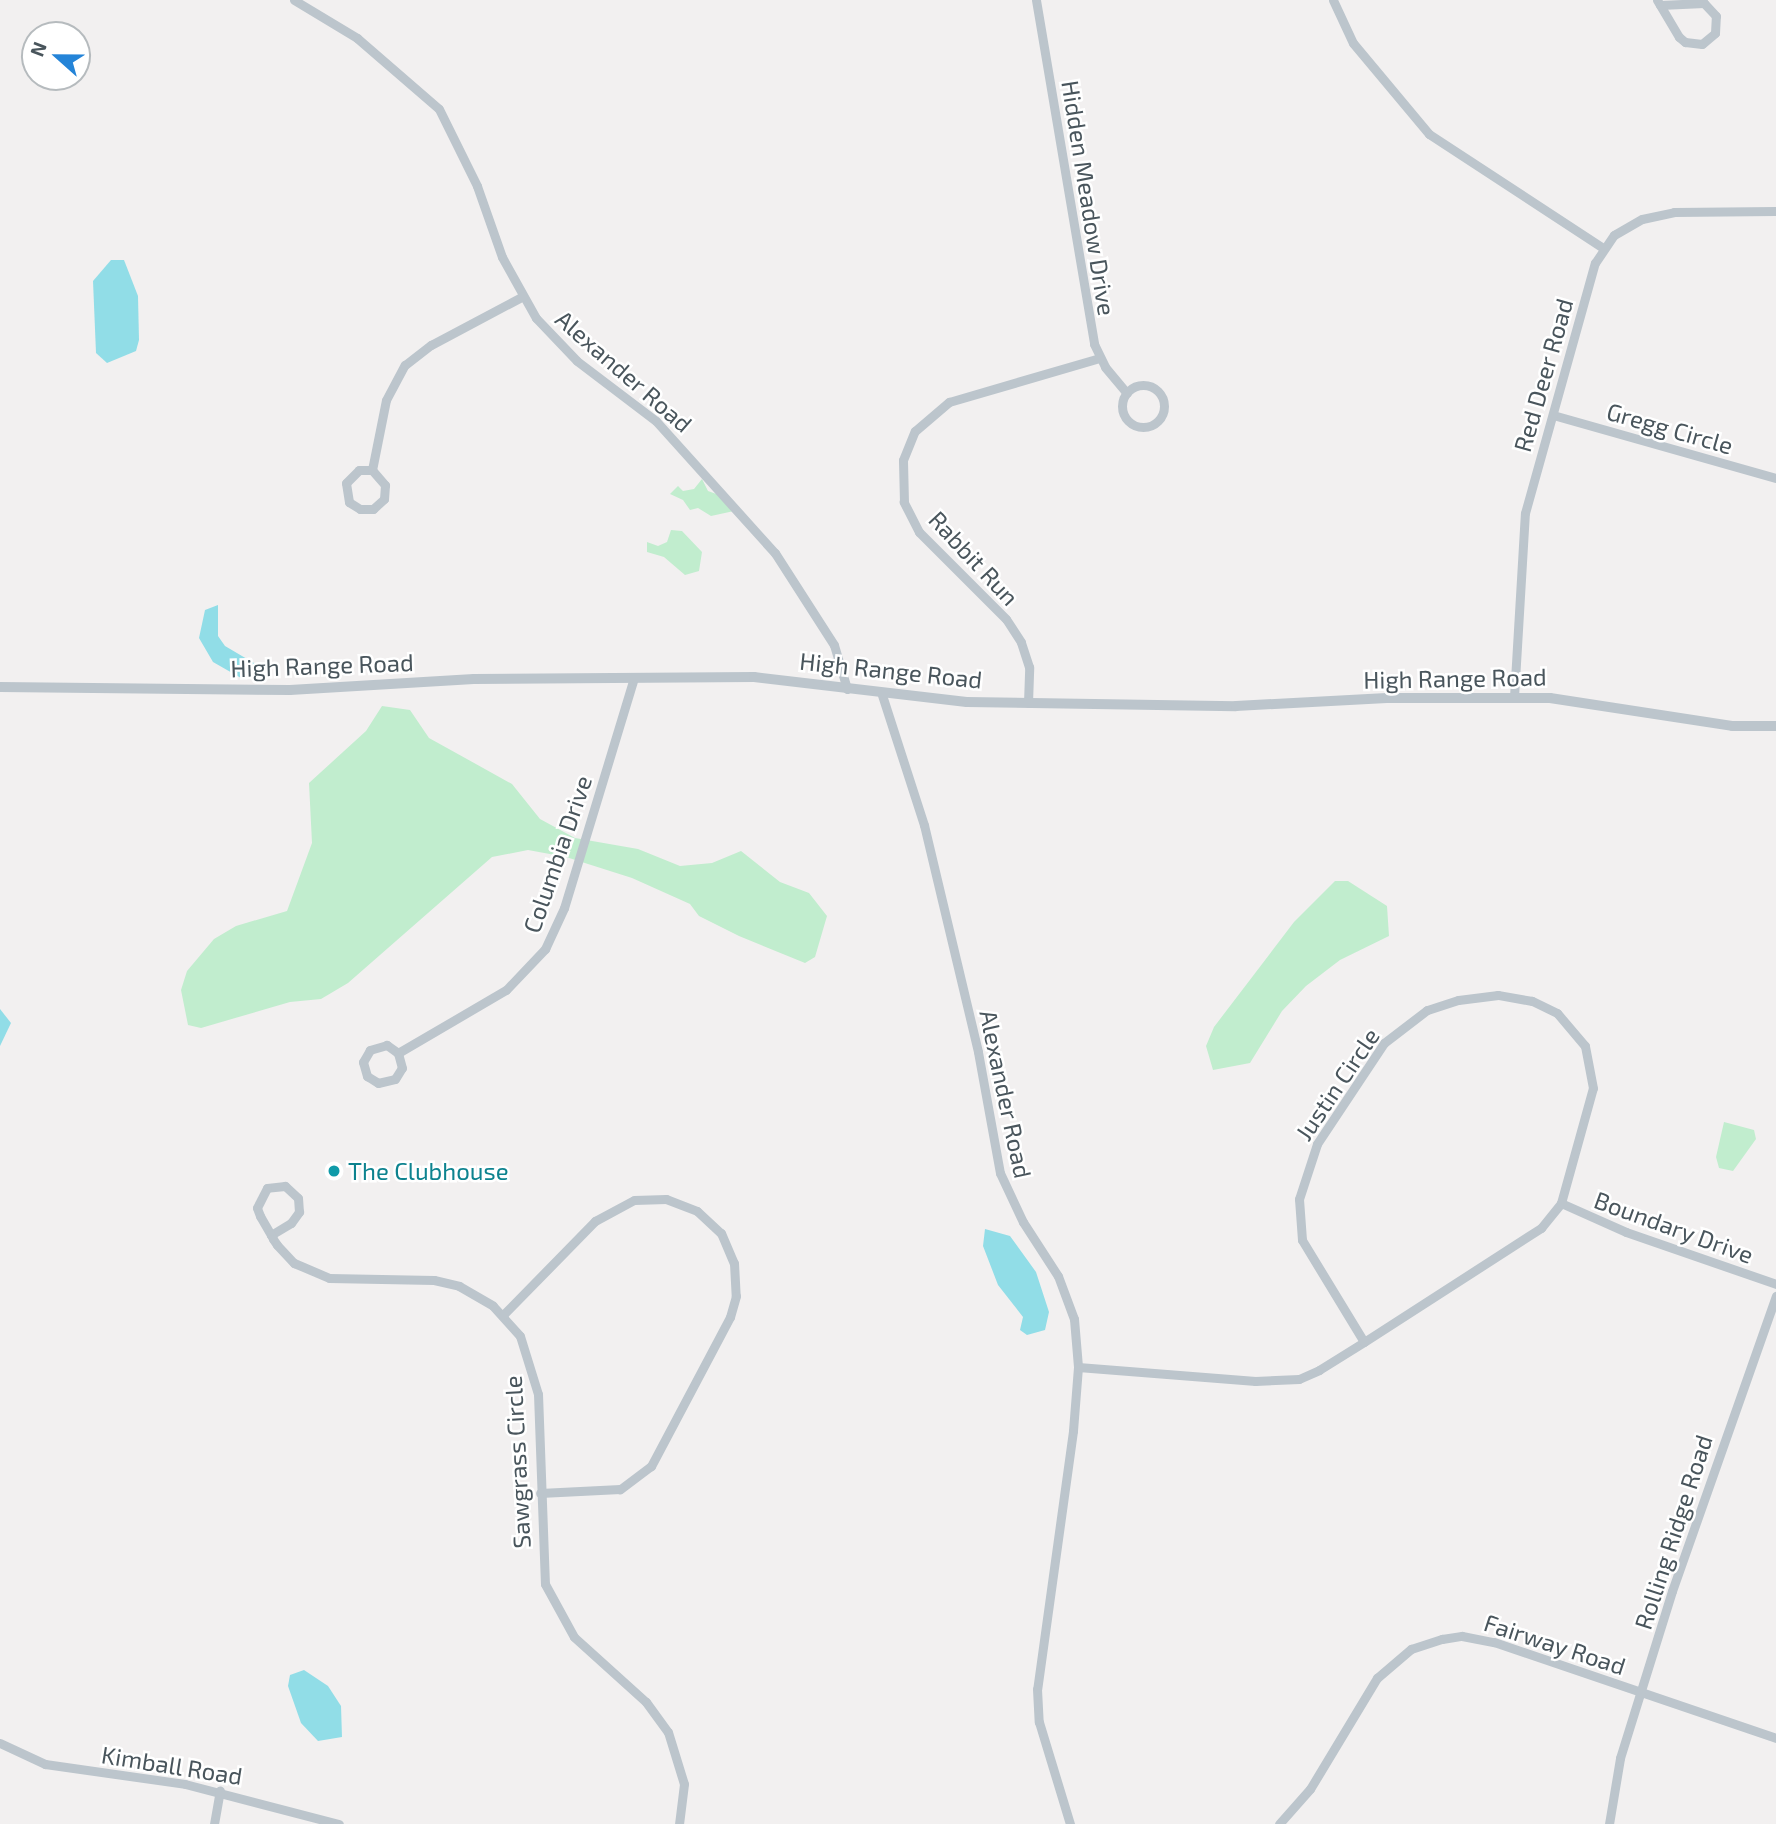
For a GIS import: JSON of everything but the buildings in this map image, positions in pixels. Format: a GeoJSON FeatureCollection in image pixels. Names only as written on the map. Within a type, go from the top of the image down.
{"type":"FeatureCollection","features":[{"type":"Feature","properties":{"kind":"street","name":"Alexander Road"},"geometry":{"type":"LineString","coordinates":[[294,0],[375,51],[439,109],[523,296],[558,344],[656,421],[775,553],[834,645],[847,689]]}},
{"type":"Feature","properties":{"kind":"street","name":"Hidden Meadow Drive"},"geometry":{"type":"LineString","coordinates":[[1036,0],[1100,358],[1126,393]]}},
{"type":"Feature","properties":{"kind":"street"},"geometry":{"type":"LineString","coordinates":[[1332,0],[1353,43],[1429,134],[1603,248]]}},
{"type":"Feature","properties":{"kind":"street"},"geometry":{"type":"LineString","coordinates":[[1659,3],[1704,3],[1716,16],[1715,33],[1702,44],[1685,42],[1659,3]]}},
{"type":"Feature","properties":{"kind":"street","name":"Red Deer Road"},"geometry":{"type":"LineString","coordinates":[[1514,697],[1524,518],[1588,284],[1603,248],[1623,228],[1653,216],[1776,211]]}},
{"type":"Feature","properties":{"kind":"street"},"geometry":{"type":"LineString","coordinates":[[372,470],[386,400],[405,365],[431,345],[523,296]]}},
{"type":"Feature","properties":{"kind":"street","name":"Rabbit Run"},"geometry":{"type":"LineString","coordinates":[[1028,703],[1029,667],[1021,642],[1006,620],[919,532],[904,502],[903,460],[915,430],[949,402],[1100,358]]}},
{"type":"Feature","properties":{"kind":"street","name":"Hidden Meadow Drive"},"geometry":{"type":"LineString","coordinates":[[1142,385],[1157,391],[1163,404],[1158,421],[1141,427],[1129,422],[1122,405],[1126,393],[1142,385]]}},
{"type":"Feature","properties":{"kind":"street","name":"Gregg Circle"},"geometry":{"type":"LineString","coordinates":[[1553,415],[1776,478]]}},
{"type":"Feature","properties":{"kind":"street"},"geometry":{"type":"LineString","coordinates":[[359,470],[372,470],[383,478],[384,499],[373,509],[360,509],[349,502],[346,483],[359,470]]}},
{"type":"Feature","properties":{"kind":"street","name":"High Range Road"},"geometry":{"type":"LineString","coordinates":[[0,687],[290,690],[463,680],[754,677],[882,695],[1028,703],[1236,706],[1514,697],[1594,702],[1732,726],[1776,726]]}},
{"type":"Feature","properties":{"kind":"street","name":"Columbia Drive"},"geometry":{"type":"LineString","coordinates":[[398,1053],[494,998],[528,972],[553,936],[634,678]]}},
{"type":"Feature","properties":{"kind":"street","name":"Alexander Road"},"geometry":{"type":"LineString","coordinates":[[882,695],[924,825],[978,1052],[1000,1173],[1023,1222],[1067,1295],[1074,1319],[1078,1367],[1073,1432],[1037,1689],[1040,1722],[1070,1824]]}},
{"type":"Feature","properties":{"kind":"street","name":"Justin Circle"},"geometry":{"type":"LineString","coordinates":[[1078,1367],[1287,1381],[1319,1370],[1364,1342],[1541,1228],[1561,1203],[1593,1088],[1589,1056],[1573,1028],[1557,1013],[1532,1001],[1498,995],[1447,1002],[1408,1021],[1368,1064],[1317,1144],[1299,1199],[1298,1219],[1309,1256],[1364,1342]]}},
{"type":"Feature","properties":{"kind":"street","name":"Columbia Drive"},"geometry":{"type":"LineString","coordinates":[[387,1045],[398,1053],[402,1068],[395,1079],[382,1084],[367,1076],[363,1062],[370,1050],[387,1045]]}},
{"type":"Feature","properties":{"kind":"street","name":"Sawgrass Circle"},"geometry":{"type":"LineString","coordinates":[[271,1235],[299,1212],[296,1194],[285,1186],[271,1186],[258,1199],[258,1212],[271,1235],[288,1258],[319,1276],[447,1282],[482,1298],[503,1315],[520,1336],[535,1373],[541,1562],[550,1597],[573,1637],[646,1702],[668,1732],[684,1784],[679,1824]]}},
{"type":"Feature","properties":{"kind":"street"},"geometry":{"type":"LineString","coordinates":[[503,1315],[595,1221],[634,1200],[666,1199],[697,1211],[721,1233],[734,1263],[736,1296],[730,1317],[651,1466],[620,1489],[540,1493]]}},
{"type":"Feature","properties":{"kind":"street","name":"Boundary Drive"},"geometry":{"type":"LineString","coordinates":[[1561,1203],[1626,1232],[1776,1284]]}},
{"type":"Feature","properties":{"kind":"street","name":"Rolling Ridge Road"},"geometry":{"type":"LineString","coordinates":[[1609,1824],[1620,1758],[1776,1296]]}},
{"type":"Feature","properties":{"kind":"street","name":"Fairway Road"},"geometry":{"type":"LineString","coordinates":[[1279,1824],[1310,1789],[1377,1678],[1392,1662],[1421,1644],[1462,1636],[1483,1639],[1776,1738]]}},
{"type":"Feature","properties":{"kind":"street","name":"Kimball Road"},"geometry":{"type":"LineString","coordinates":[[0,1743],[46,1764],[220,1791],[339,1824]]}},
{"type":"Feature","properties":{"kind":"street"},"geometry":{"type":"LineString","coordinates":[[214,1824],[220,1791]]}},
{"type":"Feature","properties":{"kind":"green space"},"geometry":{"type":"Polygon","coordinates":[[[702,479],[708,491],[722,496],[734,511],[711,516],[698,508],[690,510],[683,500],[670,494],[678,486],[683,491],[694,489],[702,479]]]}},
{"type":"Feature","properties":{"kind":"green space"},"geometry":{"type":"Polygon","coordinates":[[[671,530],[682,531],[702,552],[699,571],[685,575],[664,557],[647,552],[647,542],[658,546],[667,542],[671,530]]]}},
{"type":"Feature","properties":{"kind":"green space"},"geometry":{"type":"Polygon","coordinates":[[[382,706],[410,710],[429,738],[512,784],[540,819],[575,838],[638,849],[680,866],[712,863],[741,851],[780,882],[809,893],[827,916],[815,957],[805,963],[739,936],[699,916],[690,904],[632,878],[566,857],[528,850],[492,857],[348,983],[321,999],[290,1002],[201,1028],[188,1025],[181,990],[187,971],[214,939],[236,926],[287,911],[312,843],[309,783],[366,731],[382,706]]]}},
{"type":"Feature","properties":{"kind":"green space"},"geometry":{"type":"Polygon","coordinates":[[[1335,881],[1348,881],[1387,906],[1389,936],[1340,960],[1306,986],[1282,1011],[1250,1063],[1213,1070],[1206,1046],[1214,1027],[1294,922],[1335,881]]]}},
{"type":"Feature","properties":{"kind":"green space"},"geometry":{"type":"Polygon","coordinates":[[[1724,1122],[1754,1130],[1756,1139],[1733,1171],[1719,1168],[1716,1157],[1724,1122]]]}},
{"type":"Feature","properties":{"kind":"water"},"geometry":{"type":"Polygon","coordinates":[[[111,260],[124,260],[138,296],[139,340],[136,351],[107,363],[96,353],[93,281],[111,260]]]}},
{"type":"Feature","properties":{"kind":"water"},"geometry":{"type":"Polygon","coordinates":[[[218,605],[218,636],[225,646],[259,666],[251,677],[241,678],[213,662],[199,638],[205,610],[218,605]]]}},
{"type":"Feature","properties":{"kind":"water"},"geometry":{"type":"Polygon","coordinates":[[[0,1009],[11,1023],[0,1046],[0,1009]]]}},
{"type":"Feature","properties":{"kind":"water"},"geometry":{"type":"Polygon","coordinates":[[[985,1229],[1010,1236],[1036,1272],[1049,1312],[1045,1330],[1027,1335],[1020,1330],[1023,1317],[998,1285],[983,1246],[985,1229]]]}},
{"type":"Feature","properties":{"kind":"water"},"geometry":{"type":"Polygon","coordinates":[[[304,1670],[328,1686],[341,1706],[342,1737],[318,1741],[301,1723],[288,1686],[290,1675],[304,1670]]]}},
{"type":"Feature","properties":{"kind":"place","name":"The Clubhouse"},"geometry":{"type":"Point","coordinates":[334,1171]}}]}
